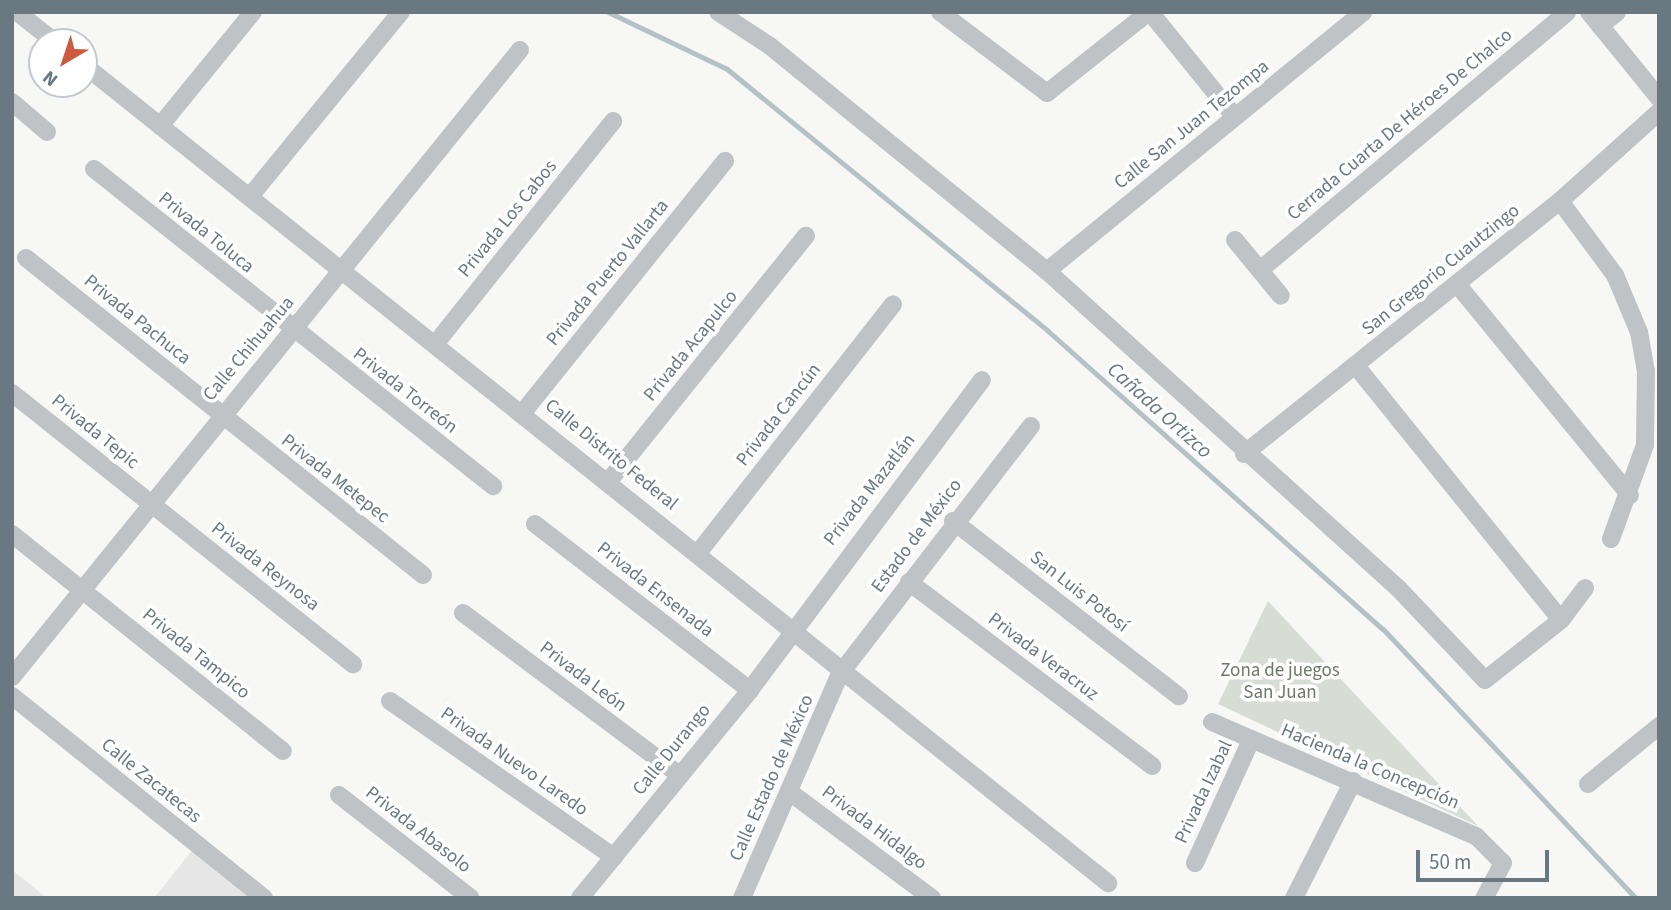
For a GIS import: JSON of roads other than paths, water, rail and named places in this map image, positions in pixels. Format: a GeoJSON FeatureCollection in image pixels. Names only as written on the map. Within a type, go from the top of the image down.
{"type":"FeatureCollection","features":[{"type":"Feature","properties":{"kind":"street"},"geometry":{"type":"LineString","coordinates":[[17,12],[37,28]]}},
{"type":"Feature","properties":{"kind":"street"},"geometry":{"type":"LineString","coordinates":[[160,126],[253,12]]}},
{"type":"Feature","properties":{"kind":"street"},"geometry":{"type":"LineString","coordinates":[[252,194],[401,12]]}},
{"type":"Feature","properties":{"kind":"street"},"geometry":{"type":"LineString","coordinates":[[718,12],[770,46],[1047,271],[1244,454],[1399,589],[1485,680],[1561,620],[1585,588]]}},
{"type":"Feature","properties":{"kind":"street"},"geometry":{"type":"LineString","coordinates":[[942,13],[1046,93],[1149,12],[1235,117]]}},
{"type":"Feature","properties":{"kind":"street","name":"Calle San Juan Tezompa"},"geometry":{"type":"LineString","coordinates":[[1047,271],[1364,12]]}},
{"type":"Feature","properties":{"kind":"street","name":"Cerrada Cuarta De Héroes De Chalco"},"geometry":{"type":"LineString","coordinates":[[1260,270],[1567,12]]}},
{"type":"Feature","properties":{"kind":"street"},"geometry":{"type":"LineString","coordinates":[[1617,12],[1595,19],[1659,98]]}},
{"type":"Feature","properties":{"kind":"street","name":"Calle Chihuahua"},"geometry":{"type":"LineString","coordinates":[[12,677],[291,329],[344,271],[520,50]]}},
{"type":"Feature","properties":{"kind":"street","name":"Calle Distrito Federal"},"geometry":{"type":"LineString","coordinates":[[98,76],[252,194],[344,271],[524,411],[608,482],[791,626],[840,674],[1108,883]]}},
{"type":"Feature","properties":{"kind":"street"},"geometry":{"type":"LineString","coordinates":[[12,102],[47,131]]}},
{"type":"Feature","properties":{"kind":"street","name":"San Gregorio Cuautzingo"},"geometry":{"type":"LineString","coordinates":[[1244,454],[1560,201],[1659,112]]}},
{"type":"Feature","properties":{"kind":"street","name":"Privada Los Cabos"},"geometry":{"type":"LineString","coordinates":[[436,343],[613,121]]}},
{"type":"Feature","properties":{"kind":"street","name":"Privada Puerto Vallarta"},"geometry":{"type":"LineString","coordinates":[[524,411],[725,162]]}},
{"type":"Feature","properties":{"kind":"street","name":"Privada Toluca"},"geometry":{"type":"LineString","coordinates":[[94,169],[291,329]]}},
{"type":"Feature","properties":{"kind":"street"},"geometry":{"type":"LineString","coordinates":[[1560,201],[1615,275],[1639,332],[1647,411],[1630,495],[1611,539]]}},
{"type":"Feature","properties":{"kind":"street","name":"Privada Acapulco"},"geometry":{"type":"LineString","coordinates":[[608,482],[806,236]]}},
{"type":"Feature","properties":{"kind":"street"},"geometry":{"type":"LineString","coordinates":[[1235,240],[1281,296]]}},
{"type":"Feature","properties":{"kind":"street","name":"Privada Pachuca"},"geometry":{"type":"LineString","coordinates":[[26,258],[221,416]]}},
{"type":"Feature","properties":{"kind":"street"},"geometry":{"type":"LineString","coordinates":[[1457,284],[1630,495]]}},
{"type":"Feature","properties":{"kind":"street","name":"Privada Cancún"},"geometry":{"type":"LineString","coordinates":[[698,553],[893,304]]}},
{"type":"Feature","properties":{"kind":"street","name":"Privada Torreón"},"geometry":{"type":"LineString","coordinates":[[291,329],[493,486]]}},
{"type":"Feature","properties":{"kind":"street"},"geometry":{"type":"LineString","coordinates":[[1356,366],[1561,620]]}},
{"type":"Feature","properties":{"kind":"street","name":"Privada Mazatlán"},"geometry":{"type":"LineString","coordinates":[[791,626],[982,380]]}},
{"type":"Feature","properties":{"kind":"street","name":"Privada Tepic"},"geometry":{"type":"LineString","coordinates":[[12,393],[151,504]]}},
{"type":"Feature","properties":{"kind":"street","name":"Privada Metepec"},"geometry":{"type":"LineString","coordinates":[[221,416],[423,575]]}},
{"type":"Feature","properties":{"kind":"street","name":"Estado de México"},"geometry":{"type":"LineString","coordinates":[[840,674],[953,521],[1031,426]]}},
{"type":"Feature","properties":{"kind":"street","name":"Privada Reynosa"},"geometry":{"type":"LineString","coordinates":[[151,504],[353,664]]}},
{"type":"Feature","properties":{"kind":"street","name":"San Luis Potosí"},"geometry":{"type":"LineString","coordinates":[[953,521],[1179,696]]}},
{"type":"Feature","properties":{"kind":"street","name":"Privada Ensenada"},"geometry":{"type":"LineString","coordinates":[[535,524],[750,690]]}},
{"type":"Feature","properties":{"kind":"street","name":"Privada Tampico"},"geometry":{"type":"LineString","coordinates":[[12,534],[283,751]]}},
{"type":"Feature","properties":{"kind":"street","name":"Privada Veracruz"},"geometry":{"type":"LineString","coordinates":[[909,582],[1152,766]]}},
{"type":"Feature","properties":{"kind":"street","name":"Privada León"},"geometry":{"type":"LineString","coordinates":[[463,613],[678,774]]}},
{"type":"Feature","properties":{"kind":"street","name":"Calle Durango"},"geometry":{"type":"LineString","coordinates":[[580,898],[678,774],[750,690],[791,626]]}},
{"type":"Feature","properties":{"kind":"street","name":"Calle Estado de México"},"geometry":{"type":"LineString","coordinates":[[744,897],[840,674]]}},
{"type":"Feature","properties":{"kind":"street","name":"Calle Zacatecas"},"geometry":{"type":"LineString","coordinates":[[12,696],[264,898]]}},
{"type":"Feature","properties":{"kind":"street","name":"Privada Nuevo Laredo"},"geometry":{"type":"LineString","coordinates":[[390,702],[614,857]]}},
{"type":"Feature","properties":{"kind":"street","name":"Hacienda la Concepción"},"geometry":{"type":"LineString","coordinates":[[1212,722],[1476,836],[1503,863],[1484,898]]}},
{"type":"Feature","properties":{"kind":"street"},"geometry":{"type":"LineString","coordinates":[[1588,784],[1659,726]]}},
{"type":"Feature","properties":{"kind":"street","name":"Privada Izabal"},"geometry":{"type":"LineString","coordinates":[[1195,863],[1251,740]]}},
{"type":"Feature","properties":{"kind":"street"},"geometry":{"type":"LineString","coordinates":[[1294,898],[1353,781]]}},
{"type":"Feature","properties":{"kind":"street","name":"Privada Hidalgo"},"geometry":{"type":"LineString","coordinates":[[791,793],[932,898]]}},
{"type":"Feature","properties":{"kind":"street","name":"Privada Abasolo"},"geometry":{"type":"LineString","coordinates":[[339,795],[471,898]]}},
{"type":"Feature","properties":{"kind":"waterway","name":"Cañada Ortizco"},"geometry":{"type":"LineString","coordinates":[[608,12],[727,69],[1048,331],[1383,629],[1636,898]]}},
{"type":"Feature","properties":{"kind":"park label","name":"Zona de juegos San Juan"},"geometry":{"type":"Point","coordinates":[1280,682]}}]}
